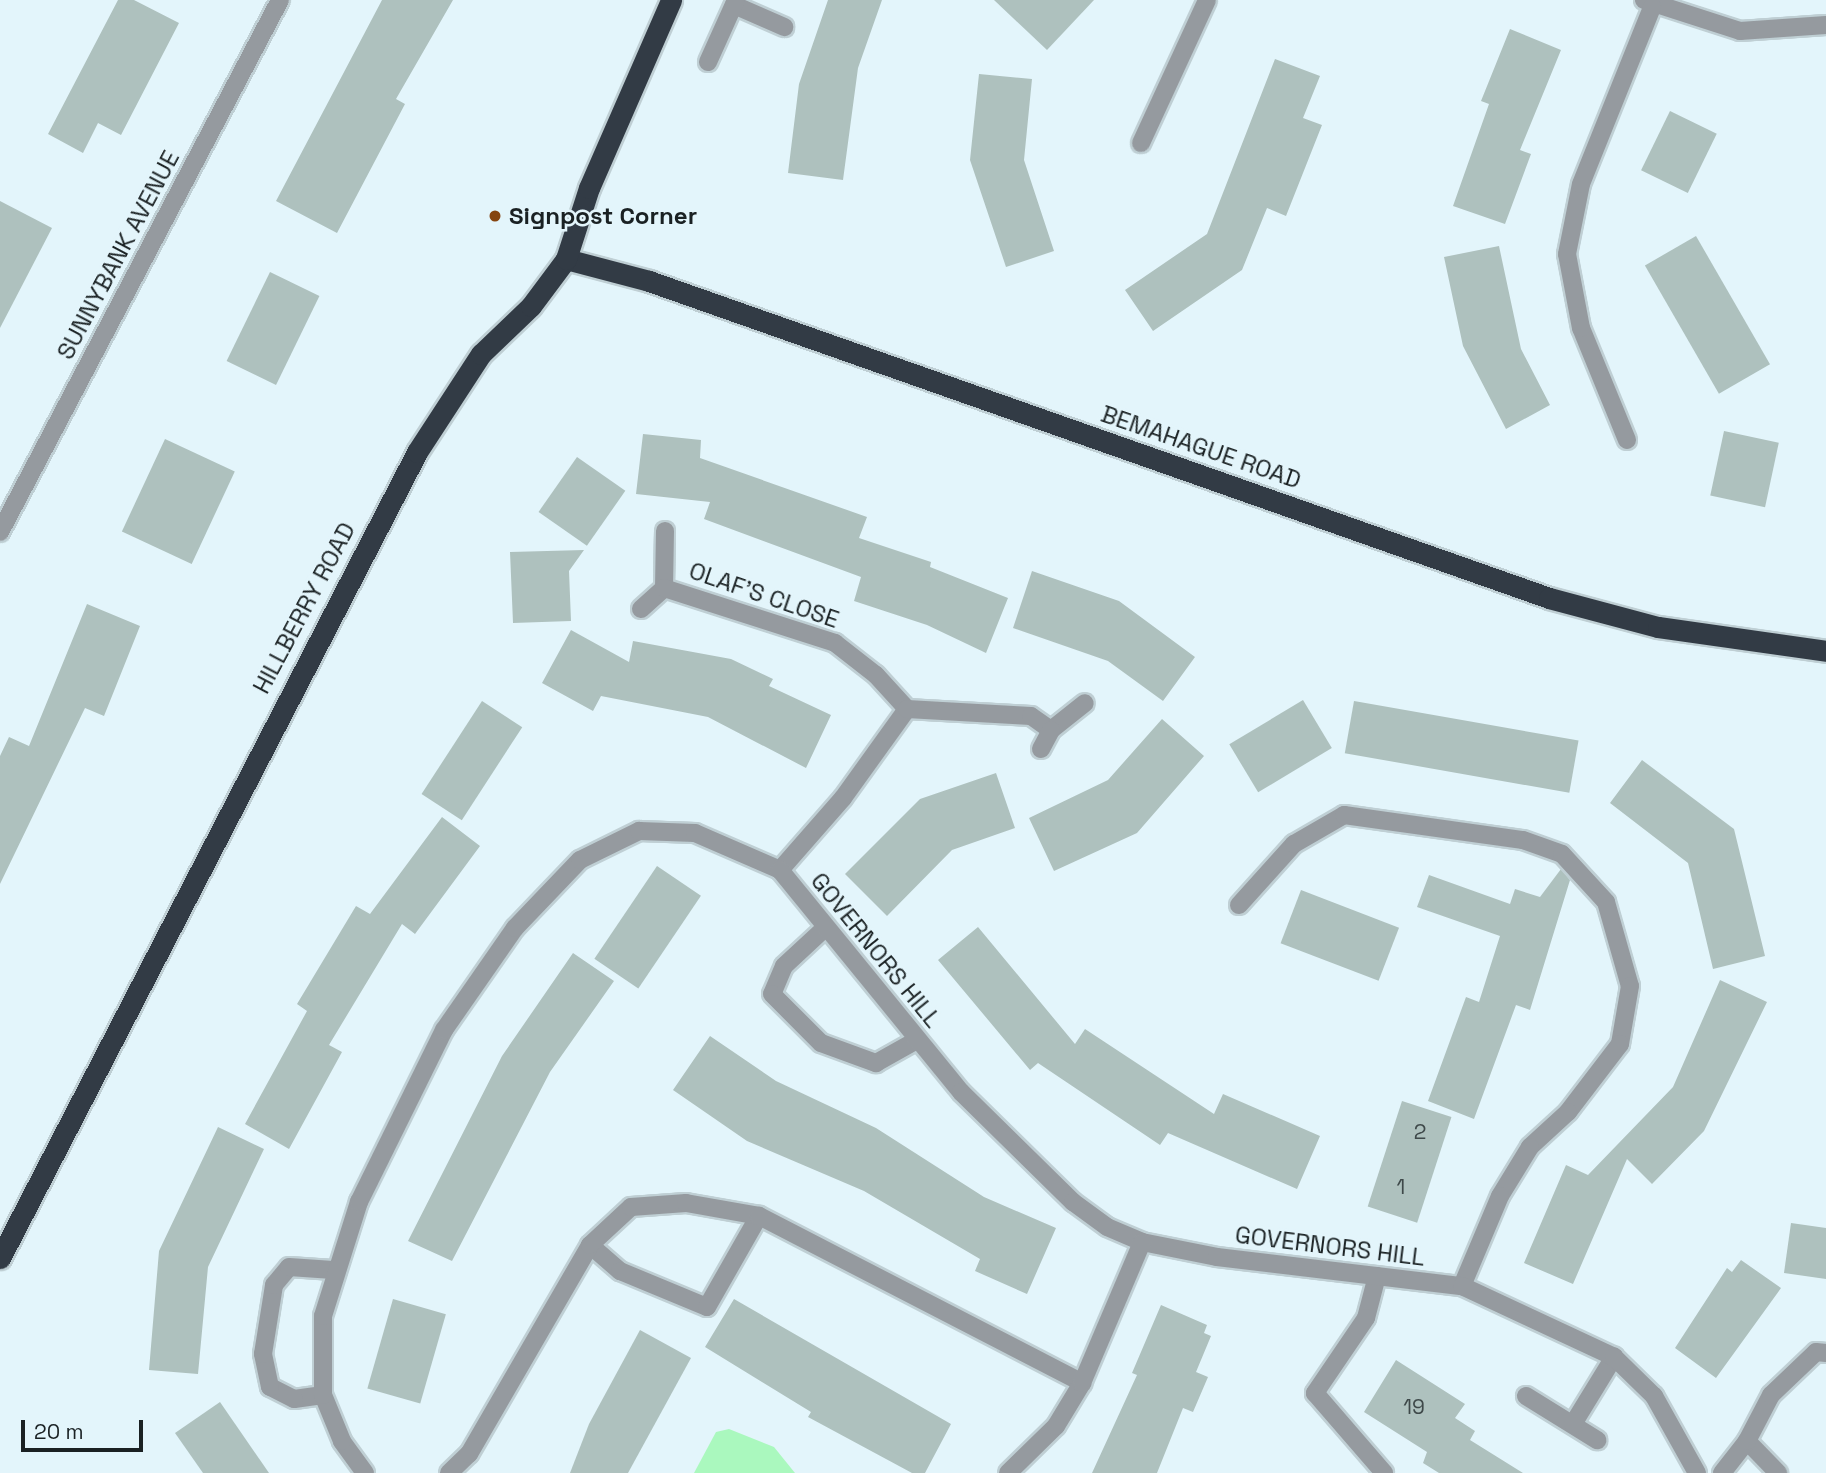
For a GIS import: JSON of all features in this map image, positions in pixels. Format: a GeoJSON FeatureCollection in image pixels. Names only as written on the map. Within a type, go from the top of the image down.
{"type":"FeatureCollection","features":[{"type":"Feature","properties":{"kind":"highway","name":"HILLBERRY ROAD"},"geometry":{"type":"LineString","coordinates":[[0,1258],[417,452],[481,354],[531,306],[566,259],[602,155],[671,0]]}},
{"type":"Feature","properties":{"kind":"highway","name":"BEMAHAGUE ROAD"},"geometry":{"type":"LineString","coordinates":[[566,259],[649,281],[1549,598],[1658,627],[1826,651]]}},
{"type":"Feature","properties":{"kind":"street","name":"SUNNYBANK AVENUE"},"geometry":{"type":"LineString","coordinates":[[0,532],[280,0]]}},
{"type":"Feature","properties":{"kind":"street"},"geometry":{"type":"LineString","coordinates":[[1141,143],[1206,0]]}},
{"type":"Feature","properties":{"kind":"street"},"geometry":{"type":"LineString","coordinates":[[708,62],[735,2],[784,27]]}},
{"type":"Feature","properties":{"kind":"street"},"geometry":{"type":"LineString","coordinates":[[1627,440],[1581,328],[1567,254],[1581,184],[1648,3],[1741,31],[1826,25]]}},
{"type":"Feature","properties":{"kind":"street","name":"OLAF'S CLOSE"},"geometry":{"type":"LineString","coordinates":[[641,609],[664,588],[665,531]]}},
{"type":"Feature","properties":{"kind":"street","name":"OLAF'S CLOSE"},"geometry":{"type":"LineString","coordinates":[[664,588],[835,643],[876,675],[907,709]]}},
{"type":"Feature","properties":{"kind":"street"},"geometry":{"type":"LineString","coordinates":[[1041,749],[1051,730],[1085,703]]}},
{"type":"Feature","properties":{"kind":"street"},"geometry":{"type":"LineString","coordinates":[[780,870],[843,798],[907,709],[1031,716],[1051,730]]}},
{"type":"Feature","properties":{"kind":"street"},"geometry":{"type":"LineString","coordinates":[[1239,905],[1294,844],[1344,815],[1523,840],[1562,854],[1606,902],[1630,986],[1620,1044],[1568,1112],[1530,1147],[1500,1196],[1462,1286]]}},
{"type":"Feature","properties":{"kind":"street","name":"GOVERNORS HILL"},"geometry":{"type":"LineString","coordinates":[[365,1473],[342,1441],[323,1395],[323,1316],[333,1270],[359,1202],[444,1030],[514,928],[580,860],[639,831],[695,833],[780,870],[917,1040],[1073,1202],[1107,1227],[1142,1242],[1217,1257],[1462,1286],[1614,1357],[1654,1396],[1697,1473]]}},
{"type":"Feature","properties":{"kind":"street"},"geometry":{"type":"LineString","coordinates":[[825,929],[785,967],[772,994],[821,1043],[876,1063],[917,1040]]}},
{"type":"Feature","properties":{"kind":"street"},"geometry":{"type":"LineString","coordinates":[[449,1473],[469,1454],[590,1245],[631,1207],[686,1203],[759,1216],[1082,1383]]}},
{"type":"Feature","properties":{"kind":"street"},"geometry":{"type":"LineString","coordinates":[[590,1245],[620,1271],[708,1307],[759,1216]]}},
{"type":"Feature","properties":{"kind":"street"},"geometry":{"type":"LineString","coordinates":[[1008,1473],[1056,1426],[1082,1383],[1142,1242]]}},
{"type":"Feature","properties":{"kind":"street"},"geometry":{"type":"LineString","coordinates":[[323,1395],[294,1399],[270,1387],[263,1354],[274,1285],[289,1267],[333,1270]]}},
{"type":"Feature","properties":{"kind":"street"},"geometry":{"type":"LineString","coordinates":[[1377,1276],[1366,1318],[1315,1393],[1384,1473]]}},
{"type":"Feature","properties":{"kind":"street"},"geometry":{"type":"LineString","coordinates":[[1722,1473],[1747,1441],[1771,1395],[1816,1352],[1826,1353]]}},
{"type":"Feature","properties":{"kind":"street"},"geometry":{"type":"LineString","coordinates":[[1573,1424],[1614,1357]]}},
{"type":"Feature","properties":{"kind":"street"},"geometry":{"type":"LineString","coordinates":[[1526,1396],[1597,1440]]}},
{"type":"Feature","properties":{"kind":"street"},"geometry":{"type":"LineString","coordinates":[[1747,1441],[1778,1473]]}},
{"type":"Feature","properties":{"kind":"green space"},"geometry":{"type":"Polygon","coordinates":[[[729,1429],[774,1447],[795,1473],[694,1473],[716,1432],[729,1429]]]}},
{"type":"Feature","properties":{"kind":"building"},"geometry":{"type":"Polygon","coordinates":[[[118,0],[134,0],[179,23],[121,135],[98,123],[83,153],[48,134],[118,0]]]}},
{"type":"Feature","properties":{"kind":"building"},"geometry":{"type":"Polygon","coordinates":[[[382,0],[453,0],[396,99],[405,104],[337,233],[276,201],[382,0]]]}},
{"type":"Feature","properties":{"kind":"building"},"geometry":{"type":"Polygon","coordinates":[[[828,0],[882,0],[858,68],[843,180],[788,173],[799,84],[828,0]]]}},
{"type":"Feature","properties":{"kind":"building"},"geometry":{"type":"Polygon","coordinates":[[[994,0],[1094,0],[1047,50],[994,0]]]}},
{"type":"Feature","properties":{"kind":"building"},"geometry":{"type":"Polygon","coordinates":[[[1510,29],[1561,50],[1520,150],[1531,154],[1505,224],[1453,206],[1489,104],[1481,101],[1510,29]]]}},
{"type":"Feature","properties":{"kind":"building"},"geometry":{"type":"Polygon","coordinates":[[[1275,59],[1320,76],[1303,118],[1322,125],[1286,216],[1267,208],[1242,270],[1153,331],[1125,290],[1207,234],[1275,59]]]}},
{"type":"Feature","properties":{"kind":"building"},"geometry":{"type":"Polygon","coordinates":[[[979,74],[1032,79],[1024,160],[1054,251],[1006,267],[970,160],[979,74]]]}},
{"type":"Feature","properties":{"kind":"building"},"geometry":{"type":"Polygon","coordinates":[[[1670,111],[1717,134],[1688,193],[1641,170],[1670,111]]]}},
{"type":"Feature","properties":{"kind":"building"},"geometry":{"type":"Polygon","coordinates":[[[0,201],[52,228],[0,328],[0,201]]]}},
{"type":"Feature","properties":{"kind":"building"},"geometry":{"type":"Polygon","coordinates":[[[1696,236],[1770,364],[1719,394],[1645,266],[1696,236]]]}},
{"type":"Feature","properties":{"kind":"building"},"geometry":{"type":"Polygon","coordinates":[[[1499,246],[1521,349],[1550,405],[1506,429],[1463,346],[1444,257],[1499,246]]]}},
{"type":"Feature","properties":{"kind":"building"},"geometry":{"type":"Polygon","coordinates":[[[270,272],[319,296],[276,385],[227,361],[270,272]]]}},
{"type":"Feature","properties":{"kind":"building"},"geometry":{"type":"Polygon","coordinates":[[[1724,431],[1779,443],[1765,507],[1710,496],[1724,431]]]}},
{"type":"Feature","properties":{"kind":"building"},"geometry":{"type":"Polygon","coordinates":[[[643,434],[701,440],[700,458],[867,517],[859,538],[931,562],[930,567],[1008,598],[986,653],[927,625],[854,601],[861,577],[704,519],[710,502],[636,494],[643,434]]]}},
{"type":"Feature","properties":{"kind":"building"},"geometry":{"type":"Polygon","coordinates":[[[165,439],[235,472],[192,564],[122,531],[165,439]]]}},
{"type":"Feature","properties":{"kind":"building"},"geometry":{"type":"Polygon","coordinates":[[[577,457],[625,491],[587,546],[539,512],[577,457]]]}},
{"type":"Feature","properties":{"kind":"building"},"geometry":{"type":"Polygon","coordinates":[[[584,550],[569,571],[571,621],[513,623],[510,552],[584,550]]]}},
{"type":"Feature","properties":{"kind":"building"},"geometry":{"type":"Polygon","coordinates":[[[1032,571],[1119,601],[1195,657],[1163,701],[1108,661],[1013,628],[1032,571]]]}},
{"type":"Feature","properties":{"kind":"building"},"geometry":{"type":"Polygon","coordinates":[[[87,604],[140,626],[104,716],[85,708],[0,884],[0,756],[9,737],[29,746],[87,604]]]}},
{"type":"Feature","properties":{"kind":"building"},"geometry":{"type":"Polygon","coordinates":[[[571,630],[629,662],[633,641],[731,659],[773,679],[769,686],[831,715],[806,768],[708,717],[601,696],[593,711],[542,683],[571,630]]]}},
{"type":"Feature","properties":{"kind":"building"},"geometry":{"type":"Polygon","coordinates":[[[1303,700],[1332,748],[1258,792],[1229,744],[1303,700]]]}},
{"type":"Feature","properties":{"kind":"building"},"geometry":{"type":"Polygon","coordinates":[[[482,701],[522,727],[462,820],[422,794],[482,701]]]}},
{"type":"Feature","properties":{"kind":"building"},"geometry":{"type":"Polygon","coordinates":[[[1354,701],[1579,741],[1569,793],[1345,753],[1354,701]]]}},
{"type":"Feature","properties":{"kind":"building"},"geometry":{"type":"Polygon","coordinates":[[[1162,719],[1204,756],[1137,833],[1054,871],[1029,818],[1108,780],[1162,719]]]}},
{"type":"Feature","properties":{"kind":"building"},"geometry":{"type":"Polygon","coordinates":[[[1642,760],[1734,829],[1765,956],[1713,969],[1688,863],[1610,803],[1642,760]]]}},
{"type":"Feature","properties":{"kind":"building"},"geometry":{"type":"Polygon","coordinates":[[[996,773],[1015,828],[952,850],[887,916],[845,874],[920,799],[996,773]]]}},
{"type":"Feature","properties":{"kind":"building"},"geometry":{"type":"Polygon","coordinates":[[[442,817],[480,846],[415,934],[402,924],[329,1045],[342,1052],[289,1149],[245,1124],[307,1011],[297,1004],[356,906],[370,914],[442,817]]]}},
{"type":"Feature","properties":{"kind":"building"},"geometry":{"type":"Polygon","coordinates":[[[657,866],[701,896],[638,988],[594,959],[657,866]]]}},
{"type":"Feature","properties":{"kind":"building"},"geometry":{"type":"Polygon","coordinates":[[[1561,869],[1570,880],[1530,1010],[1516,1005],[1474,1119],[1428,1101],[1466,997],[1479,1002],[1500,936],[1417,907],[1429,875],[1510,904],[1515,889],[1540,897],[1561,869]]]}},
{"type":"Feature","properties":{"kind":"building"},"geometry":{"type":"Polygon","coordinates":[[[1301,890],[1399,928],[1379,981],[1281,943],[1301,890]]]}},
{"type":"Feature","properties":{"kind":"building"},"geometry":{"type":"Polygon","coordinates":[[[978,927],[1075,1044],[1085,1029],[1214,1114],[1223,1094],[1320,1136],[1297,1189],[1168,1133],[1160,1145],[1038,1063],[1030,1070],[938,960],[978,927]]]}},
{"type":"Feature","properties":{"kind":"building"},"geometry":{"type":"Polygon","coordinates":[[[573,953],[614,981],[550,1072],[452,1261],[408,1241],[502,1056],[573,953]]]}},
{"type":"Feature","properties":{"kind":"building"},"geometry":{"type":"Polygon","coordinates":[[[1720,980],[1767,1002],[1704,1131],[1652,1184],[1627,1159],[1573,1284],[1524,1263],[1566,1165],[1588,1175],[1673,1087],[1720,980]]]}},
{"type":"Feature","properties":{"kind":"building"},"geometry":{"type":"Polygon","coordinates":[[[710,1036],[776,1081],[876,1128],[984,1197],[1056,1228],[1027,1294],[975,1271],[980,1259],[864,1191],[747,1141],[673,1090],[710,1036]]]}},
{"type":"Feature","properties":{"kind":"building"},"geometry":{"type":"Polygon","coordinates":[[[1402,1101],[1451,1117],[1417,1223],[1368,1207],[1402,1101]]]}},
{"type":"Feature","properties":{"kind":"building"},"geometry":{"type":"Polygon","coordinates":[[[218,1127],[264,1149],[208,1267],[198,1374],[149,1370],[159,1251],[218,1127]]]}},
{"type":"Feature","properties":{"kind":"building"},"geometry":{"type":"Polygon","coordinates":[[[1791,1223],[1826,1228],[1826,1279],[1784,1273],[1791,1223]]]}},
{"type":"Feature","properties":{"kind":"building"},"geometry":{"type":"Polygon","coordinates":[[[1741,1260],[1781,1288],[1716,1378],[1675,1348],[1727,1268],[1732,1272],[1741,1260]]]}},
{"type":"Feature","properties":{"kind":"building"},"geometry":{"type":"Polygon","coordinates":[[[393,1299],[446,1314],[420,1404],[367,1388],[393,1299]]]}},
{"type":"Feature","properties":{"kind":"building"},"geometry":{"type":"Polygon","coordinates":[[[734,1299],[951,1424],[925,1473],[912,1473],[808,1417],[811,1412],[705,1347],[734,1299]]]}},
{"type":"Feature","properties":{"kind":"building"},"geometry":{"type":"Polygon","coordinates":[[[1161,1305],[1207,1325],[1204,1333],[1211,1336],[1196,1372],[1208,1377],[1193,1412],[1183,1408],[1157,1473],[1092,1473],[1137,1375],[1132,1373],[1161,1305]]]}},
{"type":"Feature","properties":{"kind":"building"},"geometry":{"type":"Polygon","coordinates":[[[640,1330],[691,1358],[628,1473],[570,1473],[589,1424],[640,1330]]]}},
{"type":"Feature","properties":{"kind":"building"},"geometry":{"type":"Polygon","coordinates":[[[1396,1360],[1465,1404],[1455,1418],[1475,1431],[1470,1440],[1523,1473],[1439,1473],[1423,1463],[1427,1452],[1364,1412],[1396,1360]]]}},
{"type":"Feature","properties":{"kind":"building"},"geometry":{"type":"Polygon","coordinates":[[[220,1402],[269,1473],[203,1473],[175,1433],[220,1402]]]}},
{"type":"Feature","properties":{"kind":"place","name":"Signpost Corner"},"geometry":{"type":"Point","coordinates":[495,216]}}]}
